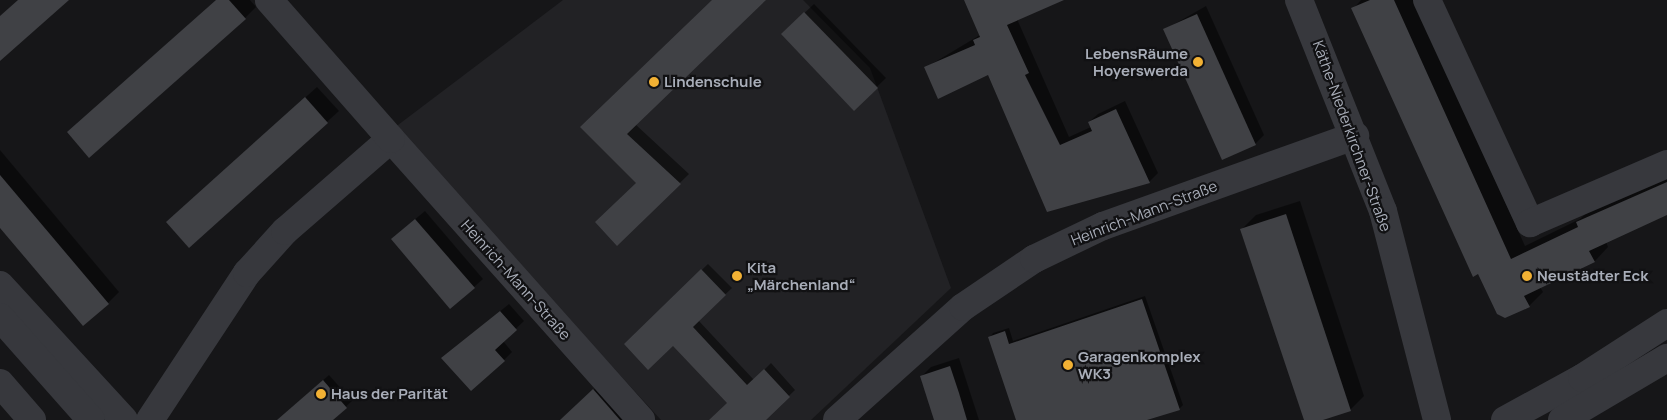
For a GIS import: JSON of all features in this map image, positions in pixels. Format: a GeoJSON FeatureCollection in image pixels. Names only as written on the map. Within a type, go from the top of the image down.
{"type":"FeatureCollection","features":[{"type":"Feature","properties":{"kind":"street","name":"Heinrich-Mann-Straße"},"geometry":{"type":"LineString","coordinates":[[269,0],[641,420]]}},
{"type":"Feature","properties":{"kind":"street"},"geometry":{"type":"LineString","coordinates":[[1427,0],[1530,223],[1667,164]]}},
{"type":"Feature","properties":{"kind":"street","name":"Käthe-Niederkirchner-Straße"},"geometry":{"type":"LineString","coordinates":[[1304,2],[1383,211],[1436,420]]}},
{"type":"Feature","properties":{"kind":"street","name":"Heinrich-Mann-Straße"},"geometry":{"type":"LineString","coordinates":[[837,420],[963,307],[1034,259],[1103,226],[1355,136]]}},
{"type":"Feature","properties":{"kind":"street"},"geometry":{"type":"LineString","coordinates":[[150,420],[247,273],[285,232],[391,139]]}},
{"type":"Feature","properties":{"kind":"street"},"geometry":{"type":"LineString","coordinates":[[0,285],[124,420]]}},
{"type":"Feature","properties":{"kind":"street"},"geometry":{"type":"LineString","coordinates":[[0,317],[91,420]]}},
{"type":"Feature","properties":{"kind":"street"},"geometry":{"type":"LineString","coordinates":[[1505,420],[1582,378],[1667,323]]}},
{"type":"Feature","properties":{"kind":"street"},"geometry":{"type":"LineString","coordinates":[[1562,420],[1667,358]]}},
{"type":"Feature","properties":{"kind":"street"},"geometry":{"type":"LineString","coordinates":[[0,384],[32,420]]}},
{"type":"Feature","properties":{"kind":"shaded area"},"geometry":{"type":"Polygon","coordinates":[[[563,0],[803,0],[870,68],[951,288],[811,420],[661,420],[394,128],[563,0]]]}},
{"type":"Feature","properties":{"kind":"building"},"geometry":{"type":"Polygon","coordinates":[[[18,0],[69,0],[0,61],[0,16],[18,0]]]}},
{"type":"Feature","properties":{"kind":"building"},"geometry":{"type":"Polygon","coordinates":[[[216,0],[229,0],[246,19],[89,158],[67,132],[216,0]]]}},
{"type":"Feature","properties":{"kind":"building","name":"Lindenschule"},"geometry":{"type":"Polygon","coordinates":[[[712,0],[766,0],[627,134],[681,184],[617,246],[595,222],[636,183],[580,127],[712,0]]]}},
{"type":"Feature","properties":{"kind":"building"},"geometry":{"type":"Polygon","coordinates":[[[964,0],[1064,0],[1007,25],[1029,73],[1025,75],[1060,145],[1092,131],[1088,122],[1116,109],[1150,183],[1047,212],[988,75],[938,99],[924,67],[975,45],[973,40],[980,37],[964,0]]]}},
{"type":"Feature","properties":{"kind":"building"},"geometry":{"type":"Polygon","coordinates":[[[1370,0],[1394,0],[1511,259],[1578,227],[1576,222],[1667,182],[1667,215],[1589,251],[1595,262],[1524,296],[1530,307],[1505,318],[1497,314],[1478,274],[1473,277],[1351,8],[1370,0]]]}},
{"type":"Feature","properties":{"kind":"building"},"geometry":{"type":"Polygon","coordinates":[[[804,12],[878,88],[854,111],[781,34],[804,12]]]}},
{"type":"Feature","properties":{"kind":"building","name":"LebensRäume Hoyerswerda"},"geometry":{"type":"Polygon","coordinates":[[[1197,14],[1256,145],[1222,160],[1163,29],[1197,14]]]}},
{"type":"Feature","properties":{"kind":"building"},"geometry":{"type":"Polygon","coordinates":[[[305,97],[328,123],[189,248],[166,222],[305,97]]]}},
{"type":"Feature","properties":{"kind":"building"},"geometry":{"type":"Polygon","coordinates":[[[0,175],[109,304],[83,326],[0,228],[0,175]]]}},
{"type":"Feature","properties":{"kind":"building"},"geometry":{"type":"Polygon","coordinates":[[[1286,214],[1351,411],[1323,420],[1304,420],[1240,229],[1286,214]]]}},
{"type":"Feature","properties":{"kind":"building"},"geometry":{"type":"Polygon","coordinates":[[[415,219],[475,288],[450,309],[391,239],[415,219]]]}},
{"type":"Feature","properties":{"kind":"building"},"geometry":{"type":"Polygon","coordinates":[[[701,269],[726,295],[693,327],[747,385],[764,369],[790,397],[766,420],[709,420],[727,403],[673,346],[648,370],[624,344],[701,269]]]}},
{"type":"Feature","properties":{"kind":"building"},"geometry":{"type":"Polygon","coordinates":[[[1142,299],[1180,410],[1147,420],[1016,420],[988,337],[1005,331],[1009,344],[1142,299]]]}},
{"type":"Feature","properties":{"kind":"building"},"geometry":{"type":"Polygon","coordinates":[[[500,311],[517,330],[495,350],[505,361],[471,391],[441,358],[500,311]]]}},
{"type":"Feature","properties":{"kind":"building"},"geometry":{"type":"Polygon","coordinates":[[[950,366],[967,420],[934,420],[920,376],[950,366]]]}},
{"type":"Feature","properties":{"kind":"building","name":"Haus der Parität"},"geometry":{"type":"Polygon","coordinates":[[[323,380],[347,408],[333,420],[277,420],[323,380]]]}},
{"type":"Feature","properties":{"kind":"building"},"geometry":{"type":"Polygon","coordinates":[[[593,389],[620,420],[560,420],[593,389]]]}},
{"type":"Feature","properties":{"kind":"place","name":"LebensRäume Hoyerswerda"},"geometry":{"type":"Point","coordinates":[1198,62]}},
{"type":"Feature","properties":{"kind":"place","name":"Lindenschule"},"geometry":{"type":"Point","coordinates":[654,82]}},
{"type":"Feature","properties":{"kind":"place","name":"Kita „Märchenland“"},"geometry":{"type":"Point","coordinates":[737,276]}},
{"type":"Feature","properties":{"kind":"place","name":"Neustädter Eck"},"geometry":{"type":"Point","coordinates":[1527,276]}},
{"type":"Feature","properties":{"kind":"place","name":"Garagenkomplex WK3"},"geometry":{"type":"Point","coordinates":[1068,365]}},
{"type":"Feature","properties":{"kind":"place","name":"Haus der Parität"},"geometry":{"type":"Point","coordinates":[321,394]}}]}
